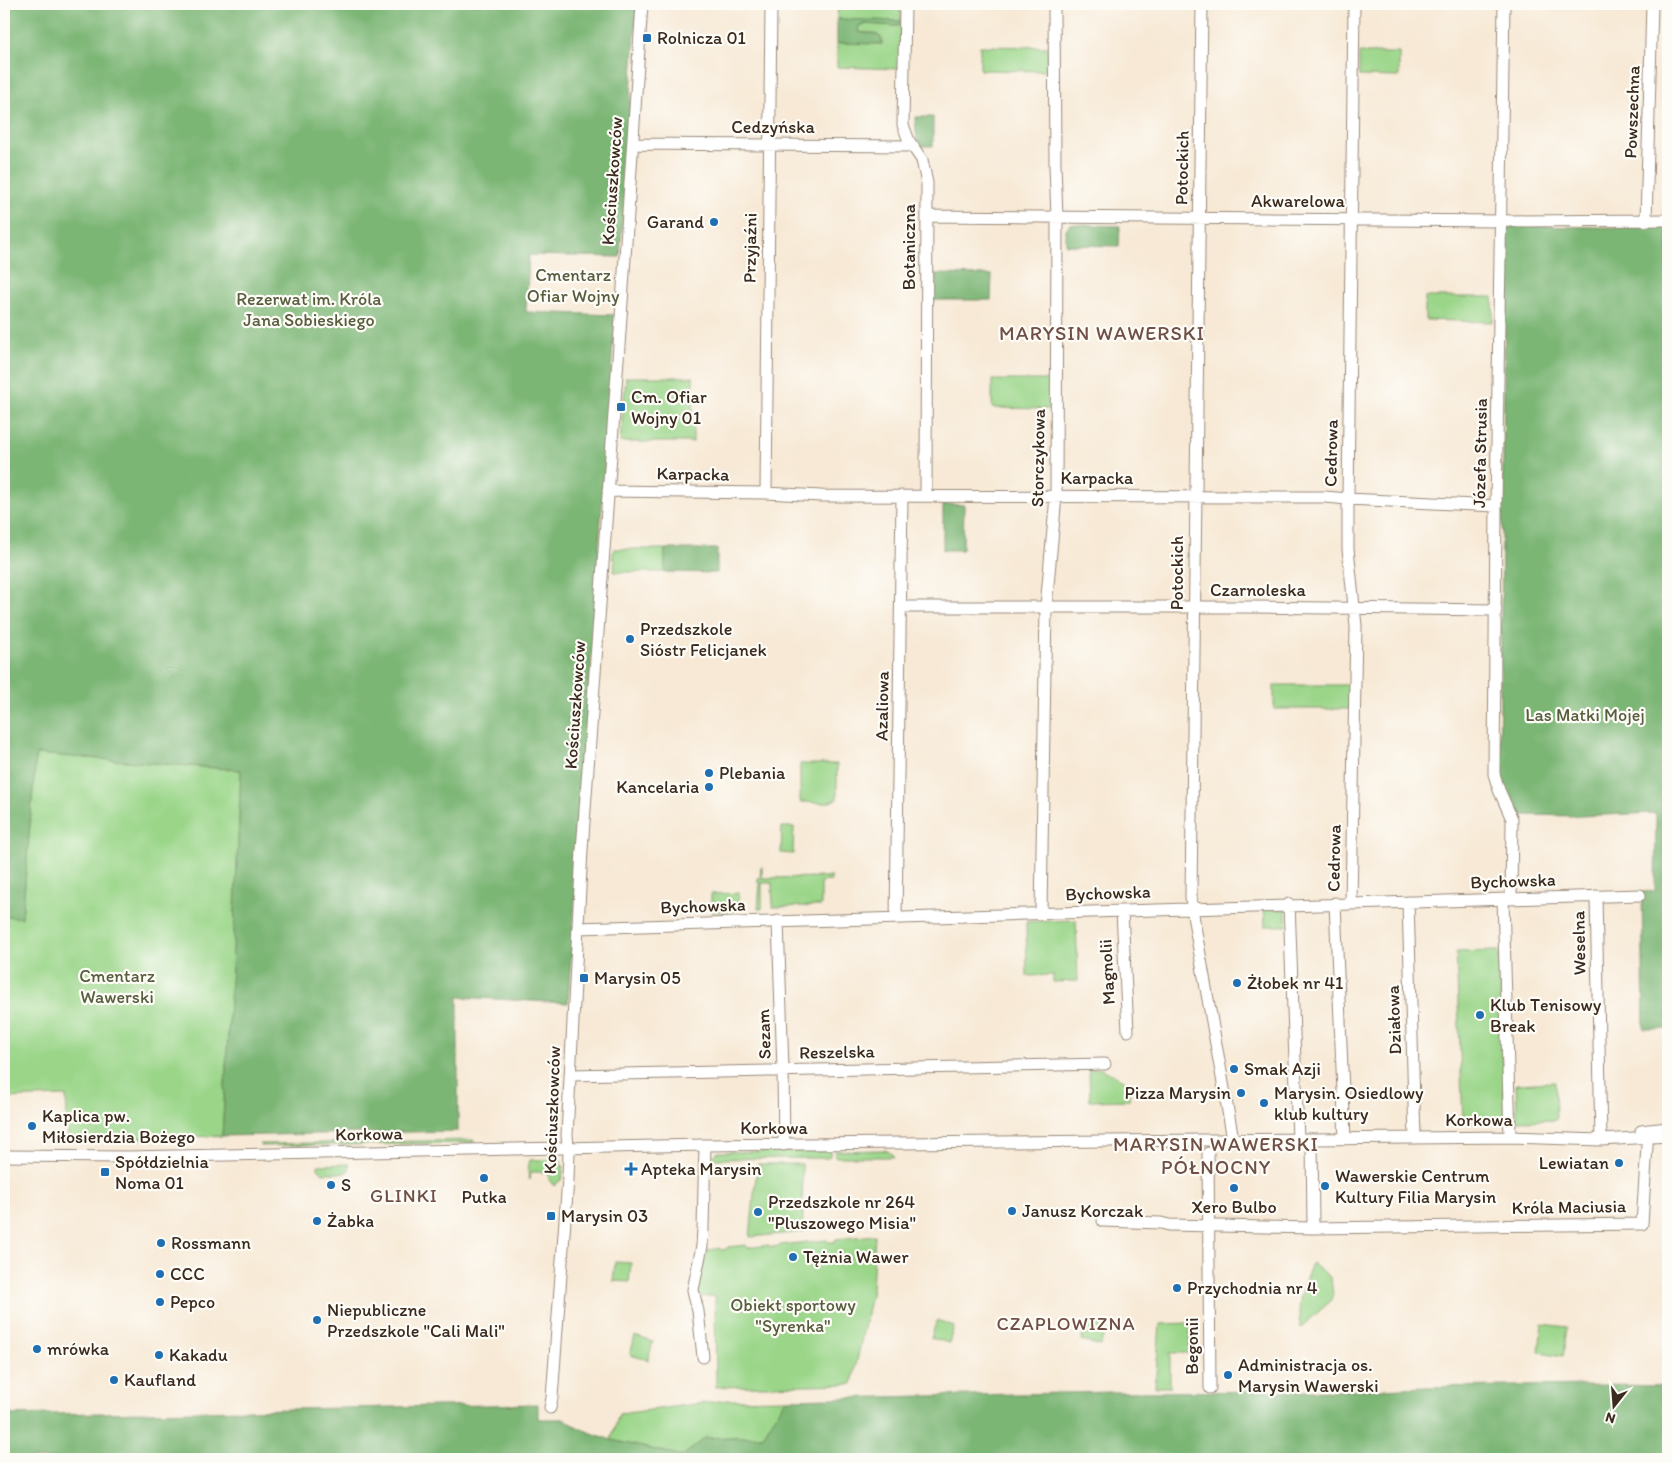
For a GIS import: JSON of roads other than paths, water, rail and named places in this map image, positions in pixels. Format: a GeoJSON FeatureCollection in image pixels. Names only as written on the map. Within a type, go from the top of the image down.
{"type":"FeatureCollection","features":[{"type":"Feature","properties":{"kind":"street","name":"Kościuszkowców"},"geometry":{"type":"LineString","coordinates":[[550,1408],[568,1179],[569,1153],[567,1147],[578,928],[642,4]]}},
{"type":"Feature","properties":{"kind":"street","name":"Przyjaźni"},"geometry":{"type":"LineString","coordinates":[[766,493],[770,4]]}},
{"type":"Feature","properties":{"kind":"street","name":"Botaniczna"},"geometry":{"type":"LineString","coordinates":[[905,4],[903,125],[907,136],[924,164],[927,183],[926,496]]}},
{"type":"Feature","properties":{"kind":"street","name":"Storczykowa"},"geometry":{"type":"LineString","coordinates":[[1041,913],[1046,607],[1056,496],[1057,217],[1054,166],[1054,4]]}},
{"type":"Feature","properties":{"kind":"street","name":"Potockich"},"geometry":{"type":"LineString","coordinates":[[1202,4],[1195,496],[1192,908],[1233,1140]]}},
{"type":"Feature","properties":{"kind":"street","name":"Cedrowa"},"geometry":{"type":"LineString","coordinates":[[1351,903],[1355,608],[1348,549],[1348,499],[1354,4]]}},
{"type":"Feature","properties":{"kind":"street","name":"Józefa Strusia"},"geometry":{"type":"LineString","coordinates":[[1504,4],[1494,774],[1512,819],[1507,899],[1510,1137]]}},
{"type":"Feature","properties":{"kind":"street","name":"Powszechna"},"geometry":{"type":"LineString","coordinates":[[1646,221],[1652,4]]}},
{"type":"Feature","properties":{"kind":"street","name":"Cedzyńska"},"geometry":{"type":"LineString","coordinates":[[633,144],[913,146]]}},
{"type":"Feature","properties":{"kind":"street","name":"Akwarelowa"},"geometry":{"type":"LineString","coordinates":[[927,216],[1502,221],[1668,220]]}},
{"type":"Feature","properties":{"kind":"street","name":"Karpacka"},"geometry":{"type":"LineString","coordinates":[[608,491],[766,493],[821,496],[1326,497],[1496,506]]}},
{"type":"Feature","properties":{"kind":"street","name":"Azaliowa"},"geometry":{"type":"LineString","coordinates":[[896,917],[902,496]]}},
{"type":"Feature","properties":{"kind":"street","name":"Czarnoleska"},"geometry":{"type":"LineString","coordinates":[[901,607],[1496,610]]}},
{"type":"Feature","properties":{"kind":"street","name":"Bychowska"},"geometry":{"type":"LineString","coordinates":[[578,928],[1640,894]]}},
{"type":"Feature","properties":{"kind":"street","name":"Weselna"},"geometry":{"type":"LineString","coordinates":[[1596,896],[1601,1136]]}},
{"type":"Feature","properties":{"kind":"street","name":"Działowa"},"geometry":{"type":"LineString","coordinates":[[1408,902],[1415,1138]]}},
{"type":"Feature","properties":{"kind":"street"},"geometry":{"type":"LineString","coordinates":[[1335,903],[1345,1138]]}},
{"type":"Feature","properties":{"kind":"street"},"geometry":{"type":"LineString","coordinates":[[1288,904],[1298,1139]]}},
{"type":"Feature","properties":{"kind":"street","name":"Magnolii"},"geometry":{"type":"LineString","coordinates":[[1122,911],[1128,1031]]}},
{"type":"Feature","properties":{"kind":"street","name":"Sezam"},"geometry":{"type":"LineString","coordinates":[[778,921],[784,1145]]}},
{"type":"Feature","properties":{"kind":"street","name":"Reszelska"},"geometry":{"type":"LineString","coordinates":[[570,1075],[1105,1064]]}},
{"type":"Feature","properties":{"kind":"street","name":"Korkowa"},"geometry":{"type":"LineString","coordinates":[[1648,1134],[1668,1128]]}},
{"type":"Feature","properties":{"kind":"street","name":"Korkowa"},"geometry":{"type":"LineString","coordinates":[[4,1156],[128,1157],[705,1145],[1545,1137],[1648,1134],[1668,1136]]}},
{"type":"Feature","properties":{"kind":"street","name":"Króla Maciusia"},"geometry":{"type":"LineString","coordinates":[[1103,1221],[1313,1228],[1642,1224],[1648,1134]]}},
{"type":"Feature","properties":{"kind":"street"},"geometry":{"type":"LineString","coordinates":[[1312,1139],[1313,1228]]}},
{"type":"Feature","properties":{"kind":"street"},"geometry":{"type":"LineString","coordinates":[[703,1357],[698,1311],[693,1290],[702,1246],[705,1145]]}},
{"type":"Feature","properties":{"kind":"street","name":"Begonii"},"geometry":{"type":"LineString","coordinates":[[1208,1154],[1210,1388]]}},
{"type":"Feature","properties":{"kind":"place","name":"Rolnicza 01"},"geometry":{"type":"Point","coordinates":[647,38]}},
{"type":"Feature","properties":{"kind":"place","name":"Garand"},"geometry":{"type":"Point","coordinates":[714,222]}},
{"type":"Feature","properties":{"kind":"place","name":"Cm. Ofiar Wojny 01"},"geometry":{"type":"Point","coordinates":[621,407]}},
{"type":"Feature","properties":{"kind":"place","name":"Przedszkole Sióstr Felicjanek"},"geometry":{"type":"Point","coordinates":[630,639]}},
{"type":"Feature","properties":{"kind":"place","name":"Plebania"},"geometry":{"type":"Point","coordinates":[709,773]}},
{"type":"Feature","properties":{"kind":"place","name":"Kancelaria"},"geometry":{"type":"Point","coordinates":[709,787]}},
{"type":"Feature","properties":{"kind":"place","name":"Marysin 05"},"geometry":{"type":"Point","coordinates":[584,978]}},
{"type":"Feature","properties":{"kind":"place","name":"Żłobek nr 41"},"geometry":{"type":"Point","coordinates":[1237,983]}},
{"type":"Feature","properties":{"kind":"place","name":"Klub Tenisowy Break"},"geometry":{"type":"Point","coordinates":[1480,1015]}},
{"type":"Feature","properties":{"kind":"place","name":"Smak Azji"},"geometry":{"type":"Point","coordinates":[1234,1069]}},
{"type":"Feature","properties":{"kind":"place","name":"Pizza Marysin"},"geometry":{"type":"Point","coordinates":[1241,1093]}},
{"type":"Feature","properties":{"kind":"place","name":"Marysin. Osiedlowy klub kultury"},"geometry":{"type":"Point","coordinates":[1264,1103]}},
{"type":"Feature","properties":{"kind":"place","name":"Kaplica pw. Miłosierdzia Bożego"},"geometry":{"type":"Point","coordinates":[32,1126]}},
{"type":"Feature","properties":{"kind":"place","name":"Lewiatan"},"geometry":{"type":"Point","coordinates":[1619,1163]}},
{"type":"Feature","properties":{"kind":"place","name":"Apteka Marysin"},"geometry":{"type":"Point","coordinates":[631,1169]}},
{"type":"Feature","properties":{"kind":"place","name":"Spółdzielnia Noma 01"},"geometry":{"type":"Point","coordinates":[105,1172]}},
{"type":"Feature","properties":{"kind":"place","name":"Putka"},"geometry":{"type":"Point","coordinates":[484,1178]}},
{"type":"Feature","properties":{"kind":"place","name":"S"},"geometry":{"type":"Point","coordinates":[331,1185]}},
{"type":"Feature","properties":{"kind":"place","name":"Wawerskie Centrum Kultury Filia Marysin"},"geometry":{"type":"Point","coordinates":[1325,1186]}},
{"type":"Feature","properties":{"kind":"place","name":"Xero Bulbo"},"geometry":{"type":"Point","coordinates":[1234,1188]}},
{"type":"Feature","properties":{"kind":"place","name":"Janusz Korczak"},"geometry":{"type":"Point","coordinates":[1012,1211]}},
{"type":"Feature","properties":{"kind":"place","name":"Przedszkole nr 264 \"Pluszowego Misia\""},"geometry":{"type":"Point","coordinates":[758,1212]}},
{"type":"Feature","properties":{"kind":"place","name":"Marysin 03"},"geometry":{"type":"Point","coordinates":[551,1216]}},
{"type":"Feature","properties":{"kind":"place","name":"Żabka"},"geometry":{"type":"Point","coordinates":[317,1221]}},
{"type":"Feature","properties":{"kind":"place","name":"Rossmann"},"geometry":{"type":"Point","coordinates":[161,1243]}},
{"type":"Feature","properties":{"kind":"place","name":"Tężnia Wawer"},"geometry":{"type":"Point","coordinates":[793,1257]}},
{"type":"Feature","properties":{"kind":"place","name":"CCC"},"geometry":{"type":"Point","coordinates":[160,1274]}},
{"type":"Feature","properties":{"kind":"place","name":"Przychodnia nr 4"},"geometry":{"type":"Point","coordinates":[1177,1288]}},
{"type":"Feature","properties":{"kind":"place","name":"Pepco"},"geometry":{"type":"Point","coordinates":[160,1302]}},
{"type":"Feature","properties":{"kind":"place","name":"Niepubliczne Przedszkole \"Cali Mali\""},"geometry":{"type":"Point","coordinates":[317,1320]}},
{"type":"Feature","properties":{"kind":"place","name":"mrówka"},"geometry":{"type":"Point","coordinates":[37,1349]}},
{"type":"Feature","properties":{"kind":"place","name":"Kakadu"},"geometry":{"type":"Point","coordinates":[159,1355]}},
{"type":"Feature","properties":{"kind":"place","name":"Administracja os. Marysin Wawerski"},"geometry":{"type":"Point","coordinates":[1228,1375]}},
{"type":"Feature","properties":{"kind":"place","name":"Kaufland"},"geometry":{"type":"Point","coordinates":[114,1380]}},
{"type":"Feature","properties":{"kind":"district","name":"MARYSIN WAWERSKI"},"geometry":{"type":"Point","coordinates":[1102,333]}},
{"type":"Feature","properties":{"kind":"district","name":"MARYSIN WAWERSKI PÓŁNOCNY"},"geometry":{"type":"Point","coordinates":[1216,1156]}},
{"type":"Feature","properties":{"kind":"district","name":"GLINKI"},"geometry":{"type":"Point","coordinates":[404,1195]}},
{"type":"Feature","properties":{"kind":"district","name":"CZAPLOWIZNA"},"geometry":{"type":"Point","coordinates":[1066,1323]}},
{"type":"Feature","properties":{"kind":"park label","name":"Cmentarz Ofiar Wojny"},"geometry":{"type":"Point","coordinates":[573,285]}},
{"type":"Feature","properties":{"kind":"park label","name":"Rezerwat im. Króla Jana Sobieskiego"},"geometry":{"type":"Point","coordinates":[309,309]}},
{"type":"Feature","properties":{"kind":"park label","name":"Las Matki Mojej"},"geometry":{"type":"Point","coordinates":[1585,715]}},
{"type":"Feature","properties":{"kind":"park label","name":"Cmentarz Wawerski"},"geometry":{"type":"Point","coordinates":[117,986]}},
{"type":"Feature","properties":{"kind":"park label","name":"Obiekt sportowy \"Syrenka\""},"geometry":{"type":"Point","coordinates":[793,1315]}}]}
